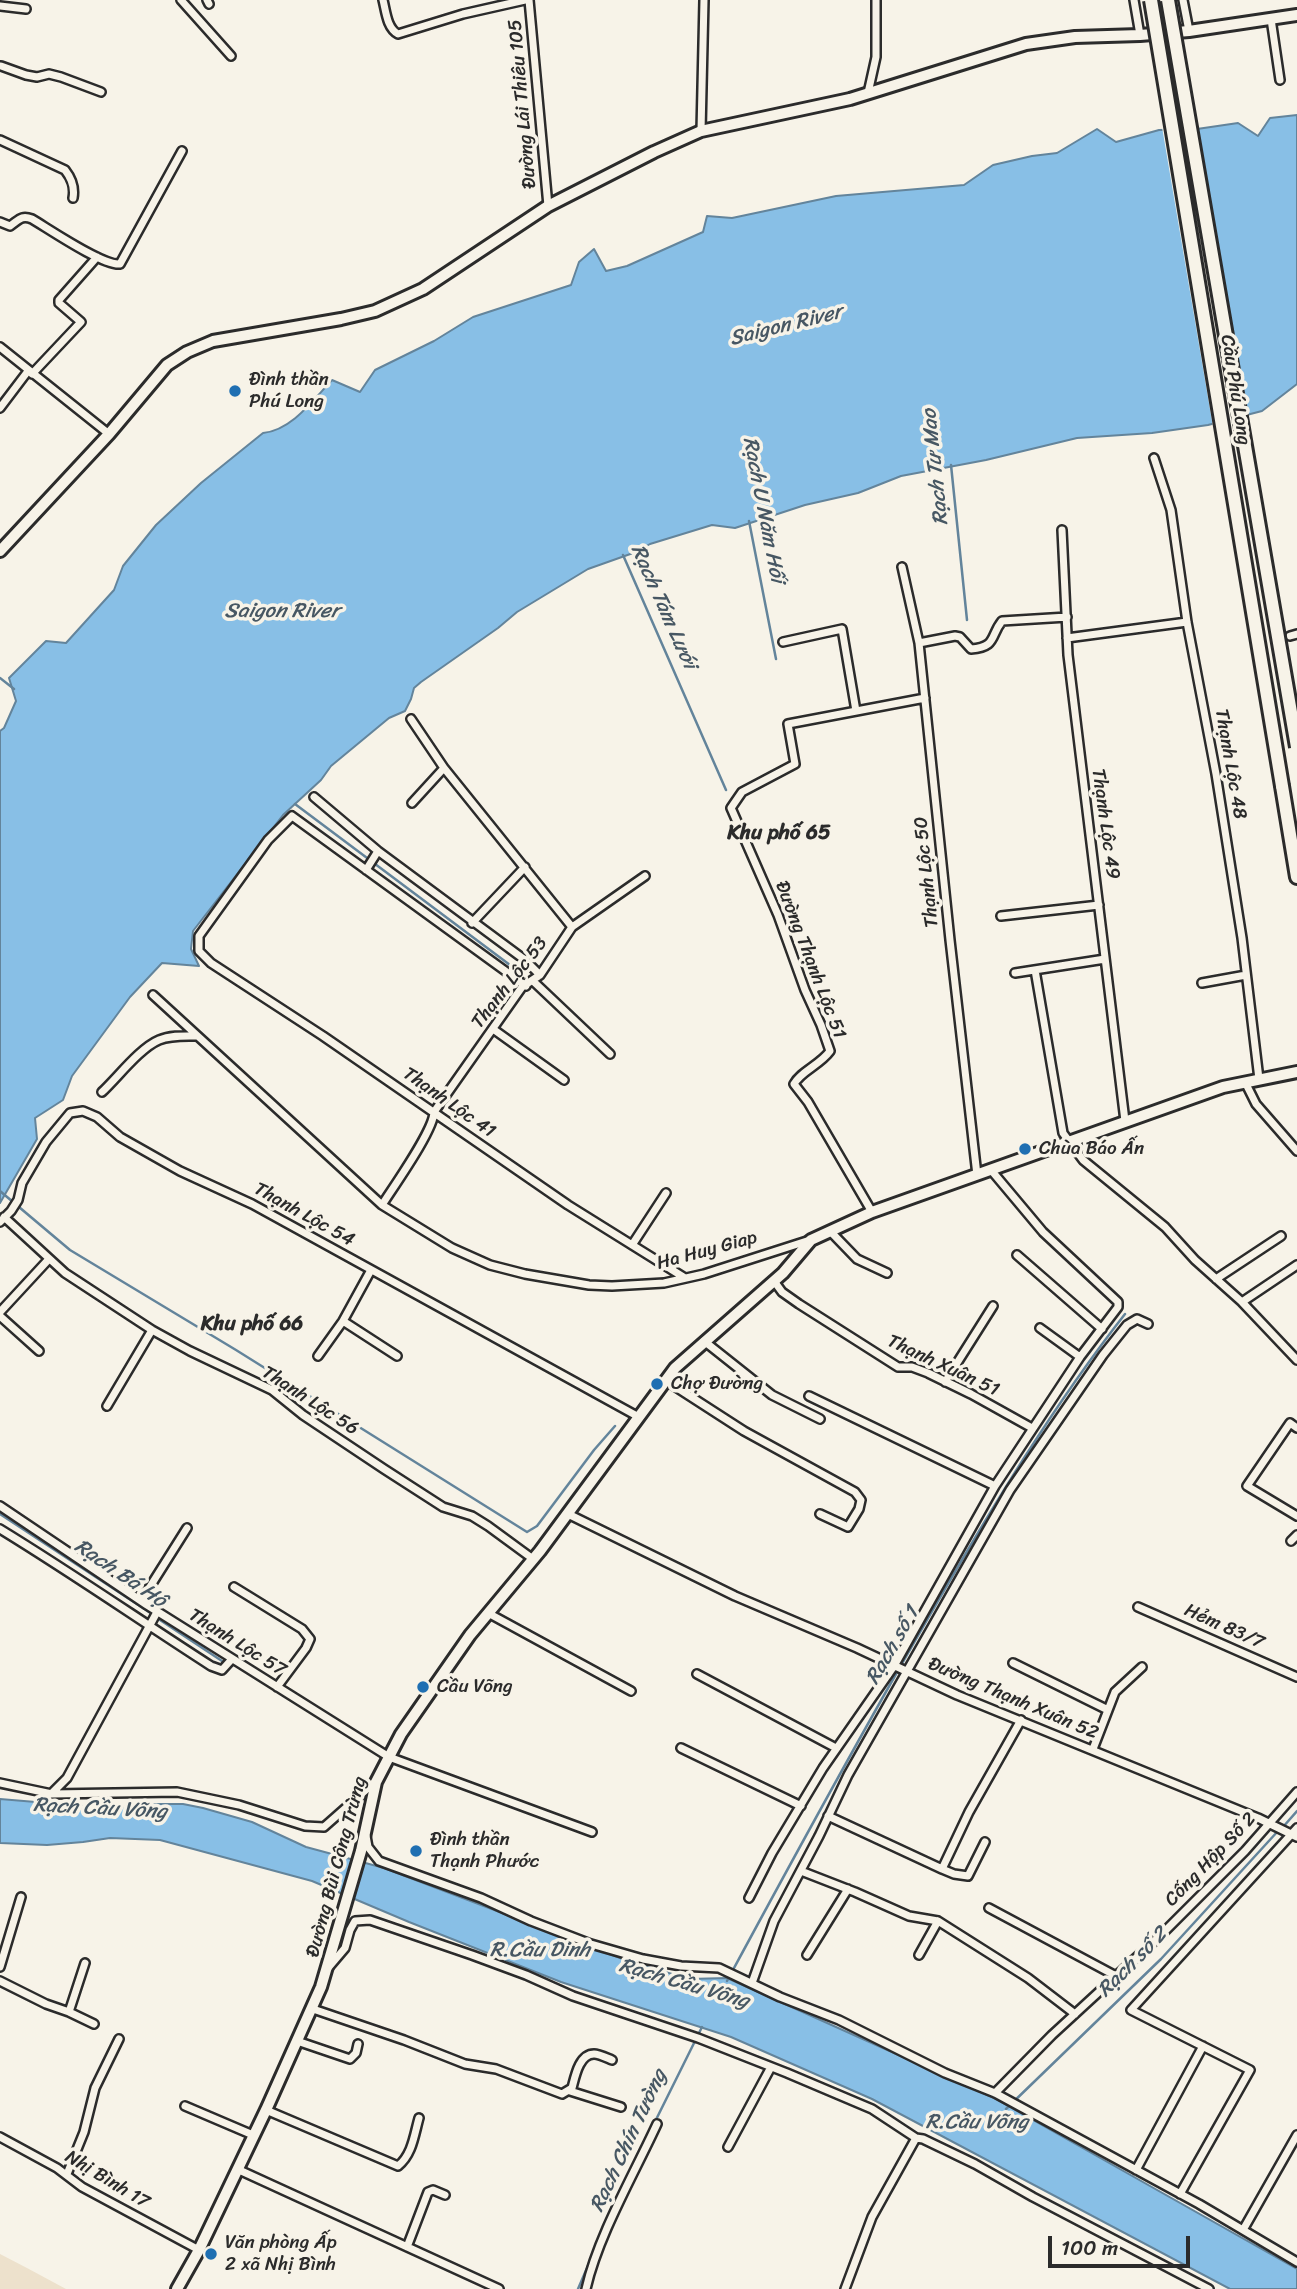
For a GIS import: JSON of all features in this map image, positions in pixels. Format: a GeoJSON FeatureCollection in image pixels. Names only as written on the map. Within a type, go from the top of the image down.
{"type":"FeatureCollection","features":[{"type":"Feature","properties":{"kind":"main road","name":"Cầu Phú Long"},"geometry":{"type":"LineString","coordinates":[[1151,0],[1297,877]]}},
{"type":"Feature","properties":{"kind":"main road","name":"Cầu Phú Long"},"geometry":{"type":"LineString","coordinates":[[1168,0],[1297,747]]}},
{"type":"Feature","properties":{"kind":"street"},"geometry":{"type":"LineString","coordinates":[[181,0],[231,56]]}},
{"type":"Feature","properties":{"kind":"street"},"geometry":{"type":"LineString","coordinates":[[383,0],[389,24],[398,34],[463,14],[527,0]]}},
{"type":"Feature","properties":{"kind":"street","name":"Đường Lái Thiêu 105"},"geometry":{"type":"LineString","coordinates":[[527,0],[548,206]]}},
{"type":"Feature","properties":{"kind":"street"},"geometry":{"type":"LineString","coordinates":[[701,131],[704,0]]}},
{"type":"Feature","properties":{"kind":"street"},"geometry":{"type":"LineString","coordinates":[[868,93],[876,57],[876,0]]}},
{"type":"Feature","properties":{"kind":"street"},"geometry":{"type":"LineString","coordinates":[[1135,0],[1140,35]]}},
{"type":"Feature","properties":{"kind":"street"},"geometry":{"type":"LineString","coordinates":[[1184,0],[1189,31]]}},
{"type":"Feature","properties":{"kind":"street"},"geometry":{"type":"LineString","coordinates":[[0,6],[26,9]]}},
{"type":"Feature","properties":{"kind":"street"},"geometry":{"type":"LineString","coordinates":[[0,551],[109,434],[167,365],[187,352],[213,341],[375,311],[423,289],[548,206],[701,131],[868,93],[1026,44],[1075,37],[1189,31],[1297,15]]}},
{"type":"Feature","properties":{"kind":"street"},"geometry":{"type":"LineString","coordinates":[[1271,19],[1280,80]]}},
{"type":"Feature","properties":{"kind":"street"},"geometry":{"type":"LineString","coordinates":[[0,67],[37,77],[49,74],[102,92]]}},
{"type":"Feature","properties":{"kind":"street"},"geometry":{"type":"LineString","coordinates":[[0,140],[65,170],[73,184],[73,198]]}},
{"type":"Feature","properties":{"kind":"street"},"geometry":{"type":"LineString","coordinates":[[0,222],[10,226],[24,216],[97,257],[116,265],[120,264],[182,151]]}},
{"type":"Feature","properties":{"kind":"street"},"geometry":{"type":"LineString","coordinates":[[0,408],[30,373],[81,322],[59,303],[97,257]]}},
{"type":"Feature","properties":{"kind":"street"},"geometry":{"type":"LineString","coordinates":[[0,347],[109,434]]}},
{"type":"Feature","properties":{"kind":"street","name":"Thạnh Lộc 48"},"geometry":{"type":"LineString","coordinates":[[1154,458],[1171,510],[1187,622],[1216,774],[1259,1079]]}},
{"type":"Feature","properties":{"kind":"street","name":"Thạnh Lộc 49"},"geometry":{"type":"LineString","coordinates":[[1062,530],[1067,638],[1125,1121]]}},
{"type":"Feature","properties":{"kind":"street","name":"Thạnh Lộc 50"},"geometry":{"type":"LineString","coordinates":[[902,567],[919,643],[977,1175]]}},
{"type":"Feature","properties":{"kind":"street"},"geometry":{"type":"LineString","coordinates":[[919,643],[955,636],[971,649],[977,648],[988,644],[994,638],[1002,621],[1067,617]]}},
{"type":"Feature","properties":{"kind":"street"},"geometry":{"type":"LineString","coordinates":[[1067,638],[1187,622]]}},
{"type":"Feature","properties":{"kind":"street"},"geometry":{"type":"LineString","coordinates":[[783,642],[842,629],[856,711],[925,698]]}},
{"type":"Feature","properties":{"kind":"street","name":"Đường Thạnh Lộc 51"},"geometry":{"type":"LineString","coordinates":[[856,711],[789,724],[795,764],[742,792],[731,808],[778,915],[830,1051],[823,1061],[797,1078],[794,1084],[808,1102],[872,1212]]}},
{"type":"Feature","properties":{"kind":"street"},"geometry":{"type":"LineString","coordinates":[[411,719],[444,768],[572,927]]}},
{"type":"Feature","properties":{"kind":"street"},"geometry":{"type":"LineString","coordinates":[[412,803],[444,768]]}},
{"type":"Feature","properties":{"kind":"street"},"geometry":{"type":"LineString","coordinates":[[314,797],[378,852],[525,960],[540,975]]}},
{"type":"Feature","properties":{"kind":"street","name":"Thạnh Lộc 41"},"geometry":{"type":"LineString","coordinates":[[366,869],[292,816],[268,840],[199,936],[199,951],[211,963],[434,1115],[568,1205],[685,1278]]}},
{"type":"Feature","properties":{"kind":"street"},"geometry":{"type":"LineString","coordinates":[[378,852],[366,869],[529,984],[610,1054]]}},
{"type":"Feature","properties":{"kind":"street"},"geometry":{"type":"LineString","coordinates":[[472,923],[524,866]]}},
{"type":"Feature","properties":{"kind":"street","name":"Thạnh Lộc 53"},"geometry":{"type":"LineString","coordinates":[[382,1205],[427,1132],[434,1115],[522,988],[540,975],[572,927],[645,876]]}},
{"type":"Feature","properties":{"kind":"street"},"geometry":{"type":"LineString","coordinates":[[1001,916],[1099,905]]}},
{"type":"Feature","properties":{"kind":"street"},"geometry":{"type":"LineString","coordinates":[[1014,973],[1105,959]]}},
{"type":"Feature","properties":{"kind":"street"},"geometry":{"type":"LineString","coordinates":[[1035,970],[1063,1133],[1068,1141],[1083,1160],[1165,1227],[1297,1360]]}},
{"type":"Feature","properties":{"kind":"street"},"geometry":{"type":"LineString","coordinates":[[1202,983],[1246,975]]}},
{"type":"Feature","properties":{"kind":"street","name":"Ha Huy Giap"},"geometry":{"type":"LineString","coordinates":[[153,995],[382,1205],[452,1248],[490,1265],[566,1282],[612,1286],[664,1283],[704,1274],[811,1240],[872,1212],[1223,1087],[1297,1072]]}},
{"type":"Feature","properties":{"kind":"street"},"geometry":{"type":"LineString","coordinates":[[493,1029],[564,1080]]}},
{"type":"Feature","properties":{"kind":"street"},"geometry":{"type":"LineString","coordinates":[[103,1093],[147,1048],[159,1040],[197,1036]]}},
{"type":"Feature","properties":{"kind":"street"},"geometry":{"type":"LineString","coordinates":[[1245,1082],[1256,1104],[1297,1151]]}},
{"type":"Feature","properties":{"kind":"street","name":"Thạnh Lộc 54"},"geometry":{"type":"LineString","coordinates":[[2,1219],[18,1200],[22,1183],[46,1142],[70,1112],[83,1111],[97,1117],[120,1137],[180,1171],[252,1204],[637,1416]]}},
{"type":"Feature","properties":{"kind":"street"},"geometry":{"type":"LineString","coordinates":[[749,1898],[836,1748],[894,1665],[995,1486],[1080,1357],[1117,1309],[1118,1302],[1043,1232],[991,1170]]}},
{"type":"Feature","properties":{"kind":"street"},"geometry":{"type":"LineString","coordinates":[[632,1245],[666,1193]]}},
{"type":"Feature","properties":{"kind":"street","name":"Thạnh Lộc 56"},"geometry":{"type":"LineString","coordinates":[[2,1219],[65,1273],[152,1330],[190,1352],[272,1390],[303,1415],[384,1469],[443,1507],[472,1516],[533,1559]]}},
{"type":"Feature","properties":{"kind":"street"},"geometry":{"type":"LineString","coordinates":[[830,1231],[857,1259],[887,1273]]}},
{"type":"Feature","properties":{"kind":"street"},"geometry":{"type":"LineString","coordinates":[[1216,1279],[1281,1236]]}},
{"type":"Feature","properties":{"kind":"street","name":"Đường Bùi Công Trừng"},"geometry":{"type":"LineString","coordinates":[[177,2289],[266,2110],[313,2008],[346,1907],[376,1782],[401,1734],[470,1635],[568,1514],[665,1380],[704,1341],[774,1281],[811,1240]]}},
{"type":"Feature","properties":{"kind":"street"},"geometry":{"type":"LineString","coordinates":[[1017,1255],[1102,1329]]}},
{"type":"Feature","properties":{"kind":"street"},"geometry":{"type":"LineString","coordinates":[[39,1351],[0,1314],[49,1259]]}},
{"type":"Feature","properties":{"kind":"street"},"geometry":{"type":"LineString","coordinates":[[1242,1302],[1297,1265]]}},
{"type":"Feature","properties":{"kind":"street"},"geometry":{"type":"LineString","coordinates":[[318,1356],[343,1321],[371,1270]]}},
{"type":"Feature","properties":{"kind":"street","name":"Thạnh Xuân 51"},"geometry":{"type":"LineString","coordinates":[[774,1281],[782,1292],[799,1304],[898,1367],[912,1367],[945,1382],[1032,1428]]}},
{"type":"Feature","properties":{"kind":"street"},"geometry":{"type":"LineString","coordinates":[[945,1382],[993,1306]]}},
{"type":"Feature","properties":{"kind":"street"},"geometry":{"type":"LineString","coordinates":[[752,1983],[774,1921],[848,1775],[1010,1490],[1103,1355],[1132,1320],[1143,1320],[1148,1324]]}},
{"type":"Feature","properties":{"kind":"street"},"geometry":{"type":"LineString","coordinates":[[343,1321],[397,1356]]}},
{"type":"Feature","properties":{"kind":"street"},"geometry":{"type":"LineString","coordinates":[[1040,1328],[1080,1357]]}},
{"type":"Feature","properties":{"kind":"street"},"geometry":{"type":"LineString","coordinates":[[107,1406],[152,1330]]}},
{"type":"Feature","properties":{"kind":"street"},"geometry":{"type":"LineString","coordinates":[[704,1341],[772,1395],[820,1419]]}},
{"type":"Feature","properties":{"kind":"street"},"geometry":{"type":"LineString","coordinates":[[665,1380],[744,1432],[855,1492],[861,1500],[859,1509],[848,1527],[820,1514]]}},
{"type":"Feature","properties":{"kind":"street"},"geometry":{"type":"LineString","coordinates":[[809,1396],[995,1486]]}},
{"type":"Feature","properties":{"kind":"street"},"geometry":{"type":"LineString","coordinates":[[1297,1428],[1290,1423],[1247,1486],[1297,1516]]}},
{"type":"Feature","properties":{"kind":"street","name":"Thạnh Lộc 57"},"geometry":{"type":"LineString","coordinates":[[0,1506],[157,1612],[389,1757],[592,1832]]}},
{"type":"Feature","properties":{"kind":"street","name":"Đường Thạnh Xuân 52"},"geometry":{"type":"LineString","coordinates":[[568,1514],[735,1596],[1021,1720],[1295,1833]]}},
{"type":"Feature","properties":{"kind":"street"},"geometry":{"type":"LineString","coordinates":[[141,1601],[187,1528]]}},
{"type":"Feature","properties":{"kind":"street"},"geometry":{"type":"LineString","coordinates":[[0,1529],[68,1570],[113,1603],[151,1624],[211,1666],[222,1670],[232,1659]]}},
{"type":"Feature","properties":{"kind":"street"},"geometry":{"type":"LineString","coordinates":[[234,1587],[302,1629],[310,1639],[277,1687]]}},
{"type":"Feature","properties":{"kind":"street","name":"Hẻm 83/7"},"geometry":{"type":"LineString","coordinates":[[1138,1607],[1297,1677]]}},
{"type":"Feature","properties":{"kind":"street"},"geometry":{"type":"LineString","coordinates":[[52,1794],[67,1778],[157,1612]]}},
{"type":"Feature","properties":{"kind":"street"},"geometry":{"type":"LineString","coordinates":[[488,1613],[631,1691]]}},
{"type":"Feature","properties":{"kind":"street"},"geometry":{"type":"LineString","coordinates":[[1013,1663],[1108,1710]]}},
{"type":"Feature","properties":{"kind":"street"},"geometry":{"type":"LineString","coordinates":[[1093,1749],[1115,1692],[1142,1667]]}},
{"type":"Feature","properties":{"kind":"street"},"geometry":{"type":"LineString","coordinates":[[697,1674],[836,1748]]}},
{"type":"Feature","properties":{"kind":"street"},"geometry":{"type":"LineString","coordinates":[[942,1869],[969,1812],[1021,1720]]}},
{"type":"Feature","properties":{"kind":"street"},"geometry":{"type":"LineString","coordinates":[[681,1748],[801,1805]]}},
{"type":"Feature","properties":{"kind":"street"},"geometry":{"type":"LineString","coordinates":[[0,1783],[52,1794],[177,1792],[239,1805],[305,1826],[324,1826],[376,1782]]}},
{"type":"Feature","properties":{"kind":"street","name":"Cống Hộp Số 2"},"geometry":{"type":"LineString","coordinates":[[995,2094],[1245,1851],[1297,1792]]}},
{"type":"Feature","properties":{"kind":"street"},"geometry":{"type":"LineString","coordinates":[[828,1816],[954,1874],[968,1876],[985,1842]]}},
{"type":"Feature","properties":{"kind":"street"},"geometry":{"type":"LineString","coordinates":[[365,1828],[368,1847],[379,1861],[481,1898],[591,1944],[643,1959],[681,1966],[719,1968],[839,2020],[945,2073],[1007,2100],[1136,2169],[1297,2262]]}},
{"type":"Feature","properties":{"kind":"street"},"geometry":{"type":"LineString","coordinates":[[1180,2194],[1250,2070],[1131,2010],[1295,1833]]}},
{"type":"Feature","properties":{"kind":"street"},"geometry":{"type":"LineString","coordinates":[[801,1871],[909,1916],[938,1921],[1028,1978],[1075,2014]]}},
{"type":"Feature","properties":{"kind":"street"},"geometry":{"type":"LineString","coordinates":[[807,1955],[848,1889]]}},
{"type":"Feature","properties":{"kind":"street"},"geometry":{"type":"LineString","coordinates":[[0,1967],[21,1897]]}},
{"type":"Feature","properties":{"kind":"street"},"geometry":{"type":"LineString","coordinates":[[989,1908],[1116,1976]]}},
{"type":"Feature","properties":{"kind":"street"},"geometry":{"type":"LineString","coordinates":[[327,1969],[345,1948],[355,1921],[370,1920],[472,1955],[573,1996],[694,2037],[873,2109],[916,2138],[975,2164],[1209,2289]]}},
{"type":"Feature","properties":{"kind":"street"},"geometry":{"type":"LineString","coordinates":[[919,1955],[938,1921]]}},
{"type":"Feature","properties":{"kind":"street"},"geometry":{"type":"LineString","coordinates":[[69,2012],[85,1963]]}},
{"type":"Feature","properties":{"kind":"street"},"geometry":{"type":"LineString","coordinates":[[0,1981],[94,2024]]}},
{"type":"Feature","properties":{"kind":"street"},"geometry":{"type":"LineString","coordinates":[[313,2008],[465,2064],[496,2068],[562,2094],[570,2091],[621,2107]]}},
{"type":"Feature","properties":{"kind":"street"},"geometry":{"type":"LineString","coordinates":[[66,2174],[84,2132],[95,2088],[119,2039]]}},
{"type":"Feature","properties":{"kind":"street"},"geometry":{"type":"LineString","coordinates":[[297,2041],[351,2059],[358,2044]]}},
{"type":"Feature","properties":{"kind":"street"},"geometry":{"type":"LineString","coordinates":[[1136,2169],[1203,2046]]}},
{"type":"Feature","properties":{"kind":"street"},"geometry":{"type":"LineString","coordinates":[[570,2091],[576,2071],[584,2058],[594,2054],[612,2060]]}},
{"type":"Feature","properties":{"kind":"street"},"geometry":{"type":"LineString","coordinates":[[728,2147],[771,2067]]}},
{"type":"Feature","properties":{"kind":"street"},"geometry":{"type":"LineString","coordinates":[[186,2106],[253,2135]]}},
{"type":"Feature","properties":{"kind":"street"},"geometry":{"type":"LineString","coordinates":[[266,2110],[398,2166],[412,2146],[419,2118]]}},
{"type":"Feature","properties":{"kind":"street"},"geometry":{"type":"LineString","coordinates":[[586,2289],[612,2219],[657,2124]]}},
{"type":"Feature","properties":{"kind":"street"},"geometry":{"type":"LineString","coordinates":[[1243,2230],[1297,2135]]}},
{"type":"Feature","properties":{"kind":"street","name":"Nhị Bình 17"},"geometry":{"type":"LineString","coordinates":[[0,2137],[198,2250]]}},
{"type":"Feature","properties":{"kind":"street"},"geometry":{"type":"LineString","coordinates":[[845,2289],[872,2217],[916,2138]]}},
{"type":"Feature","properties":{"kind":"street"},"geometry":{"type":"LineString","coordinates":[[237,2169],[499,2289]]}},
{"type":"Feature","properties":{"kind":"street"},"geometry":{"type":"LineString","coordinates":[[407,2247],[428,2192],[433,2190],[445,2195]]}},
{"type":"Feature","properties":{"kind":"shaded area"},"geometry":{"type":"Polygon","coordinates":[[[0,2254],[27,2268],[66,2289],[0,2289],[0,2254]]]}},
{"type":"Feature","properties":{"kind":"water","name":"Saigon River"},"geometry":{"type":"Polygon","coordinates":[[[1297,115],[1297,384],[1262,411],[1208,425],[1152,433],[1077,438],[986,460],[901,476],[858,493],[805,505],[735,528],[712,525],[650,544],[636,552],[588,569],[517,612],[414,688],[405,711],[389,718],[331,766],[321,780],[283,815],[193,931],[191,949],[199,966],[162,963],[130,997],[72,1076],[63,1100],[35,1118],[37,1139],[0,1203],[0,731],[4,728],[16,701],[9,678],[46,641],[66,643],[114,590],[123,566],[156,525],[201,483],[263,433],[274,431],[293,420],[332,380],[360,392],[375,370],[434,341],[473,317],[571,285],[579,262],[594,249],[606,271],[627,266],[703,232],[707,216],[732,218],[836,196],[964,185],[993,165],[1057,153],[1097,129],[1116,142],[1159,130],[1197,129],[1238,123],[1258,136],[1270,118],[1297,115]]]}},
{"type":"Feature","properties":{"kind":"water"},"geometry":{"type":"Polygon","coordinates":[[[0,1799],[107,1808],[183,1804],[203,1808],[252,1822],[306,1847],[384,1868],[628,1961],[689,1979],[727,1978],[994,2098],[1297,2269],[1297,2289],[1230,2289],[872,2099],[731,2037],[561,1982],[312,1881],[160,1840],[110,1838],[47,1845],[0,1843],[0,1799]]]}},
{"type":"Feature","properties":{"kind":"pier"},"geometry":{"type":"Polygon","coordinates":[[[1197,126],[1247,418],[1213,427],[1162,127],[1197,126]]]}},
{"type":"Feature","properties":{"kind":"waterway","name":"Rạch Tư Mao"},"geometry":{"type":"LineString","coordinates":[[951,465],[967,620]]}},
{"type":"Feature","properties":{"kind":"waterway","name":"Rạch U Năm Hối"},"geometry":{"type":"LineString","coordinates":[[749,521],[776,659]]}},
{"type":"Feature","properties":{"kind":"waterway","name":"Rạch Tám Lưới"},"geometry":{"type":"LineString","coordinates":[[623,555],[726,790]]}},
{"type":"Feature","properties":{"kind":"waterway"},"geometry":{"type":"LineString","coordinates":[[0,678],[14,689]]}},
{"type":"Feature","properties":{"kind":"waterway"},"geometry":{"type":"LineString","coordinates":[[295,804],[530,980]]}},
{"type":"Feature","properties":{"kind":"waterway"},"geometry":{"type":"LineString","coordinates":[[0,1191],[70,1250],[527,1532],[537,1526],[615,1426]]}},
{"type":"Feature","properties":{"kind":"waterway","name":"Rạch số 1"},"geometry":{"type":"LineString","coordinates":[[727,1981],[855,1746],[979,1531],[1073,1384],[1125,1314]]}},
{"type":"Feature","properties":{"kind":"waterway","name":"Rạch Bá Hộ"},"geometry":{"type":"LineString","coordinates":[[0,1514],[152,1614]]}},
{"type":"Feature","properties":{"kind":"waterway","name":"Rạch Bá Hộ"},"geometry":{"type":"LineString","coordinates":[[157,1618],[222,1661]]}},
{"type":"Feature","properties":{"kind":"waterway","name":"Rạch số 2"},"geometry":{"type":"LineString","coordinates":[[1283,1827],[1297,1811]]}},
{"type":"Feature","properties":{"kind":"waterway","name":"Rạch số 2"},"geometry":{"type":"LineString","coordinates":[[1006,2109],[1161,1959],[1278,1831]]}},
{"type":"Feature","properties":{"kind":"waterway","name":"Rạch Chín Tường"},"geometry":{"type":"LineString","coordinates":[[632,2168],[702,2027]]}},
{"type":"Feature","properties":{"kind":"waterway","name":"Rạch Chín Tường"},"geometry":{"type":"LineString","coordinates":[[578,2289],[593,2254]]}},
{"type":"Feature","properties":{"kind":"place","name":"Đình thần Phú Long"},"geometry":{"type":"Point","coordinates":[235,391]}},
{"type":"Feature","properties":{"kind":"place","name":"Chùa Báo Ấn"},"geometry":{"type":"Point","coordinates":[1025,1149]}},
{"type":"Feature","properties":{"kind":"place","name":"Chợ Đường"},"geometry":{"type":"Point","coordinates":[657,1384]}},
{"type":"Feature","properties":{"kind":"place","name":"Cầu Võng"},"geometry":{"type":"Point","coordinates":[423,1687]}},
{"type":"Feature","properties":{"kind":"place","name":"Đình thần Thạnh Phước"},"geometry":{"type":"Point","coordinates":[416,1851]}},
{"type":"Feature","properties":{"kind":"place","name":"Văn phòng Ấp 2 xã Nhị Bình"},"geometry":{"type":"Point","coordinates":[211,2254]}},
{"type":"Feature","properties":{"kind":"district","name":"Khu phố 65"},"geometry":{"type":"Point","coordinates":[779,834]}},
{"type":"Feature","properties":{"kind":"district","name":"Khu phố 66"},"geometry":{"type":"Point","coordinates":[252,1325]}},
{"type":"Feature","properties":{"kind":"water label","name":"Rạch Cầu Võng"},"geometry":{"type":"Point","coordinates":[100,1809]}},
{"type":"Feature","properties":{"kind":"water label","name":"R.Cầu Dinh"},"geometry":{"type":"Point","coordinates":[540,1951]}},
{"type":"Feature","properties":{"kind":"water label","name":"Rạch Cầu Võng"},"geometry":{"type":"Point","coordinates":[684,1984]}},
{"type":"Feature","properties":{"kind":"water label","name":"R.Cầu Võng"},"geometry":{"type":"Point","coordinates":[977,2123]}}]}
